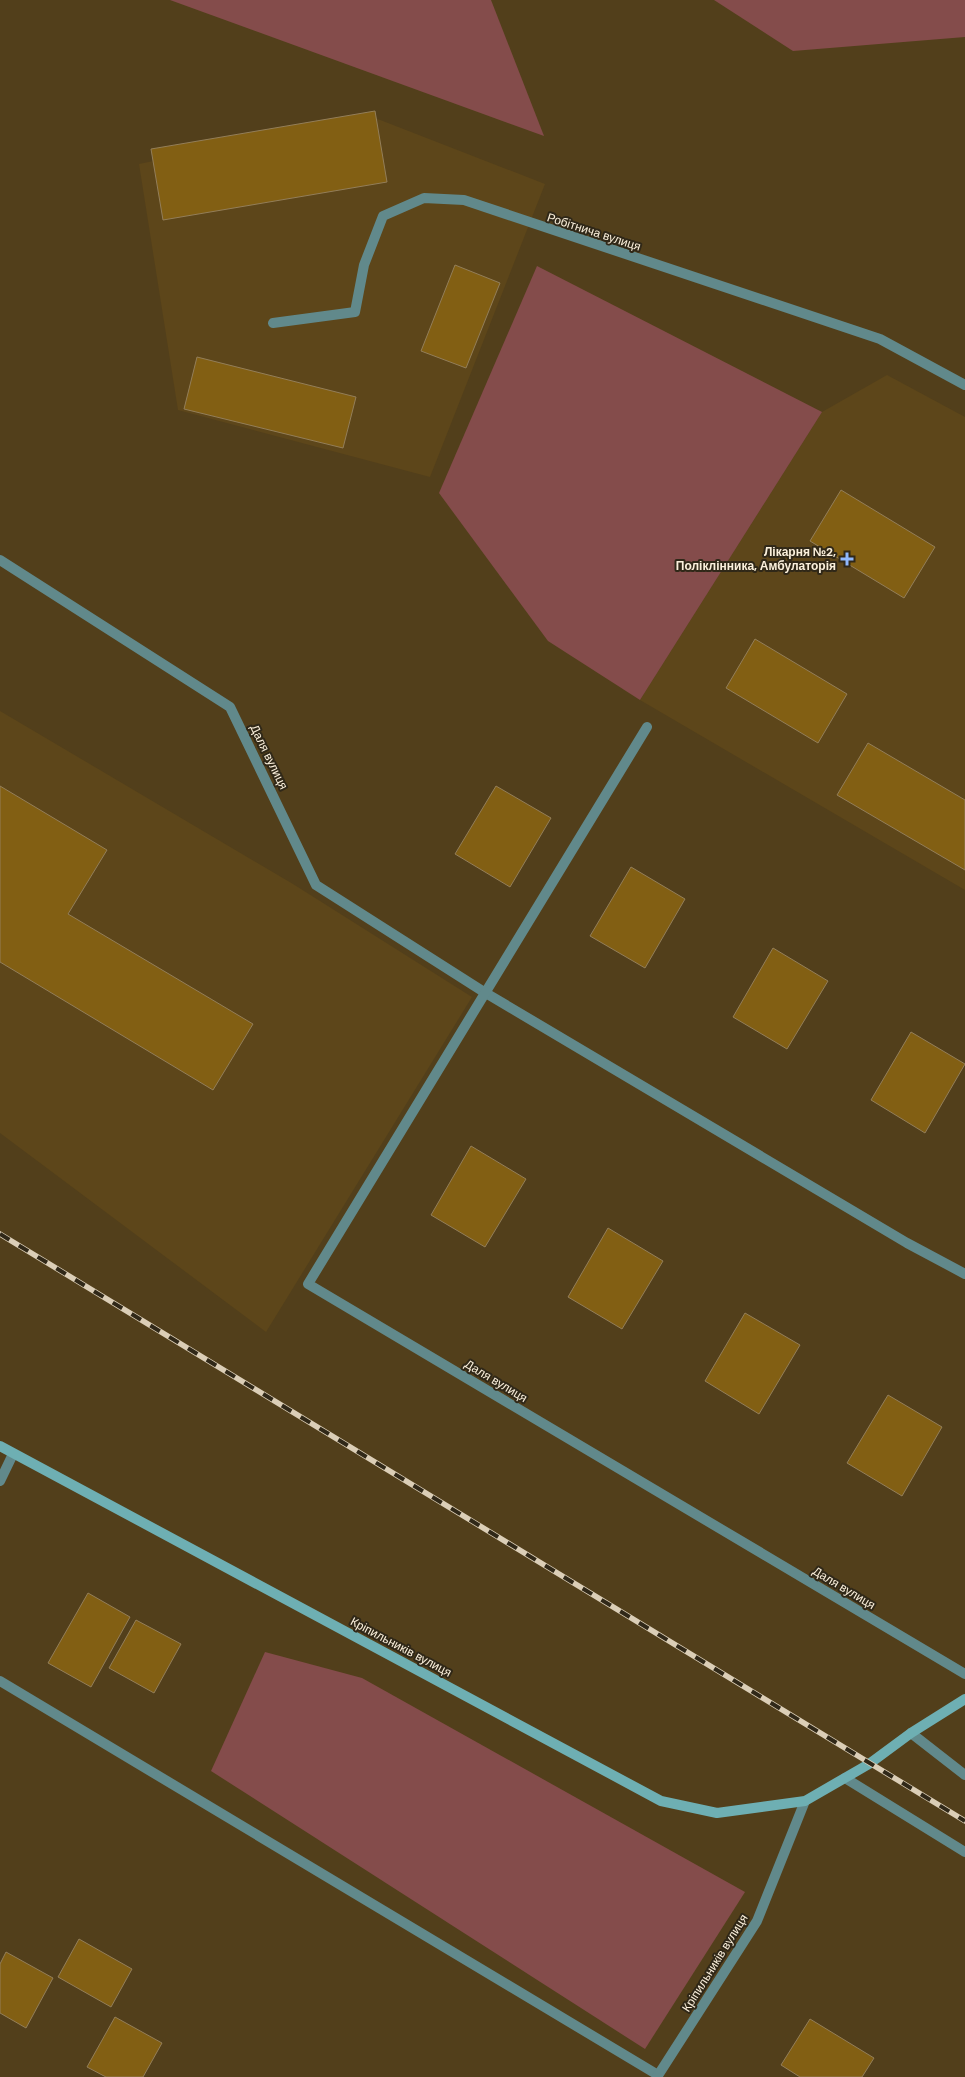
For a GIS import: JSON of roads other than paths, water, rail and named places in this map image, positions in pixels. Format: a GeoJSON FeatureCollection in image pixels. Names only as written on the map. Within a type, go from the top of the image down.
{"type":"FeatureCollection","features":[{"type":"Feature","properties":{"kind":"street","name":"Робітнича вулиця"},"geometry":{"type":"LineString","coordinates":[[273,323],[355,312],[364,264],[384,216],[424,198],[464,200],[880,339],[965,386]]}},
{"type":"Feature","properties":{"kind":"street","name":"Даля вулиця"},"geometry":{"type":"LineString","coordinates":[[0,560],[230,706],[316,885],[484,992],[906,1243],[965,1274]]}},
{"type":"Feature","properties":{"kind":"street","name":"Даля вулиця"},"geometry":{"type":"LineString","coordinates":[[647,727],[308,1284],[965,1674]]}},
{"type":"Feature","properties":{"kind":"street","name":"Кріпильників вулиця"},"geometry":{"type":"LineString","coordinates":[[0,1446],[661,1800],[717,1813],[805,1801],[869,1764],[911,1733],[965,1700]]}},
{"type":"Feature","properties":{"kind":"street"},"geometry":{"type":"LineString","coordinates":[[0,1481],[13,1454]]}},
{"type":"Feature","properties":{"kind":"street"},"geometry":{"type":"LineString","coordinates":[[0,1681],[658,2076]]}},
{"type":"Feature","properties":{"kind":"street"},"geometry":{"type":"LineString","coordinates":[[911,1733],[965,1775]]}},
{"type":"Feature","properties":{"kind":"street"},"geometry":{"type":"LineString","coordinates":[[845,1778],[965,1852]]}},
{"type":"Feature","properties":{"kind":"street","name":"Кріпильників вулиця"},"geometry":{"type":"LineString","coordinates":[[658,2076],[757,1921],[805,1801]]}},
{"type":"Feature","properties":{"kind":"railway"},"geometry":{"type":"LineString","coordinates":[[0,1234],[965,1821]]}},
{"type":"Feature","properties":{"kind":"place","name":"Лікарня №2, Поліклінника, Амбулаторія"},"geometry":{"type":"Point","coordinates":[847,559]}}]}
